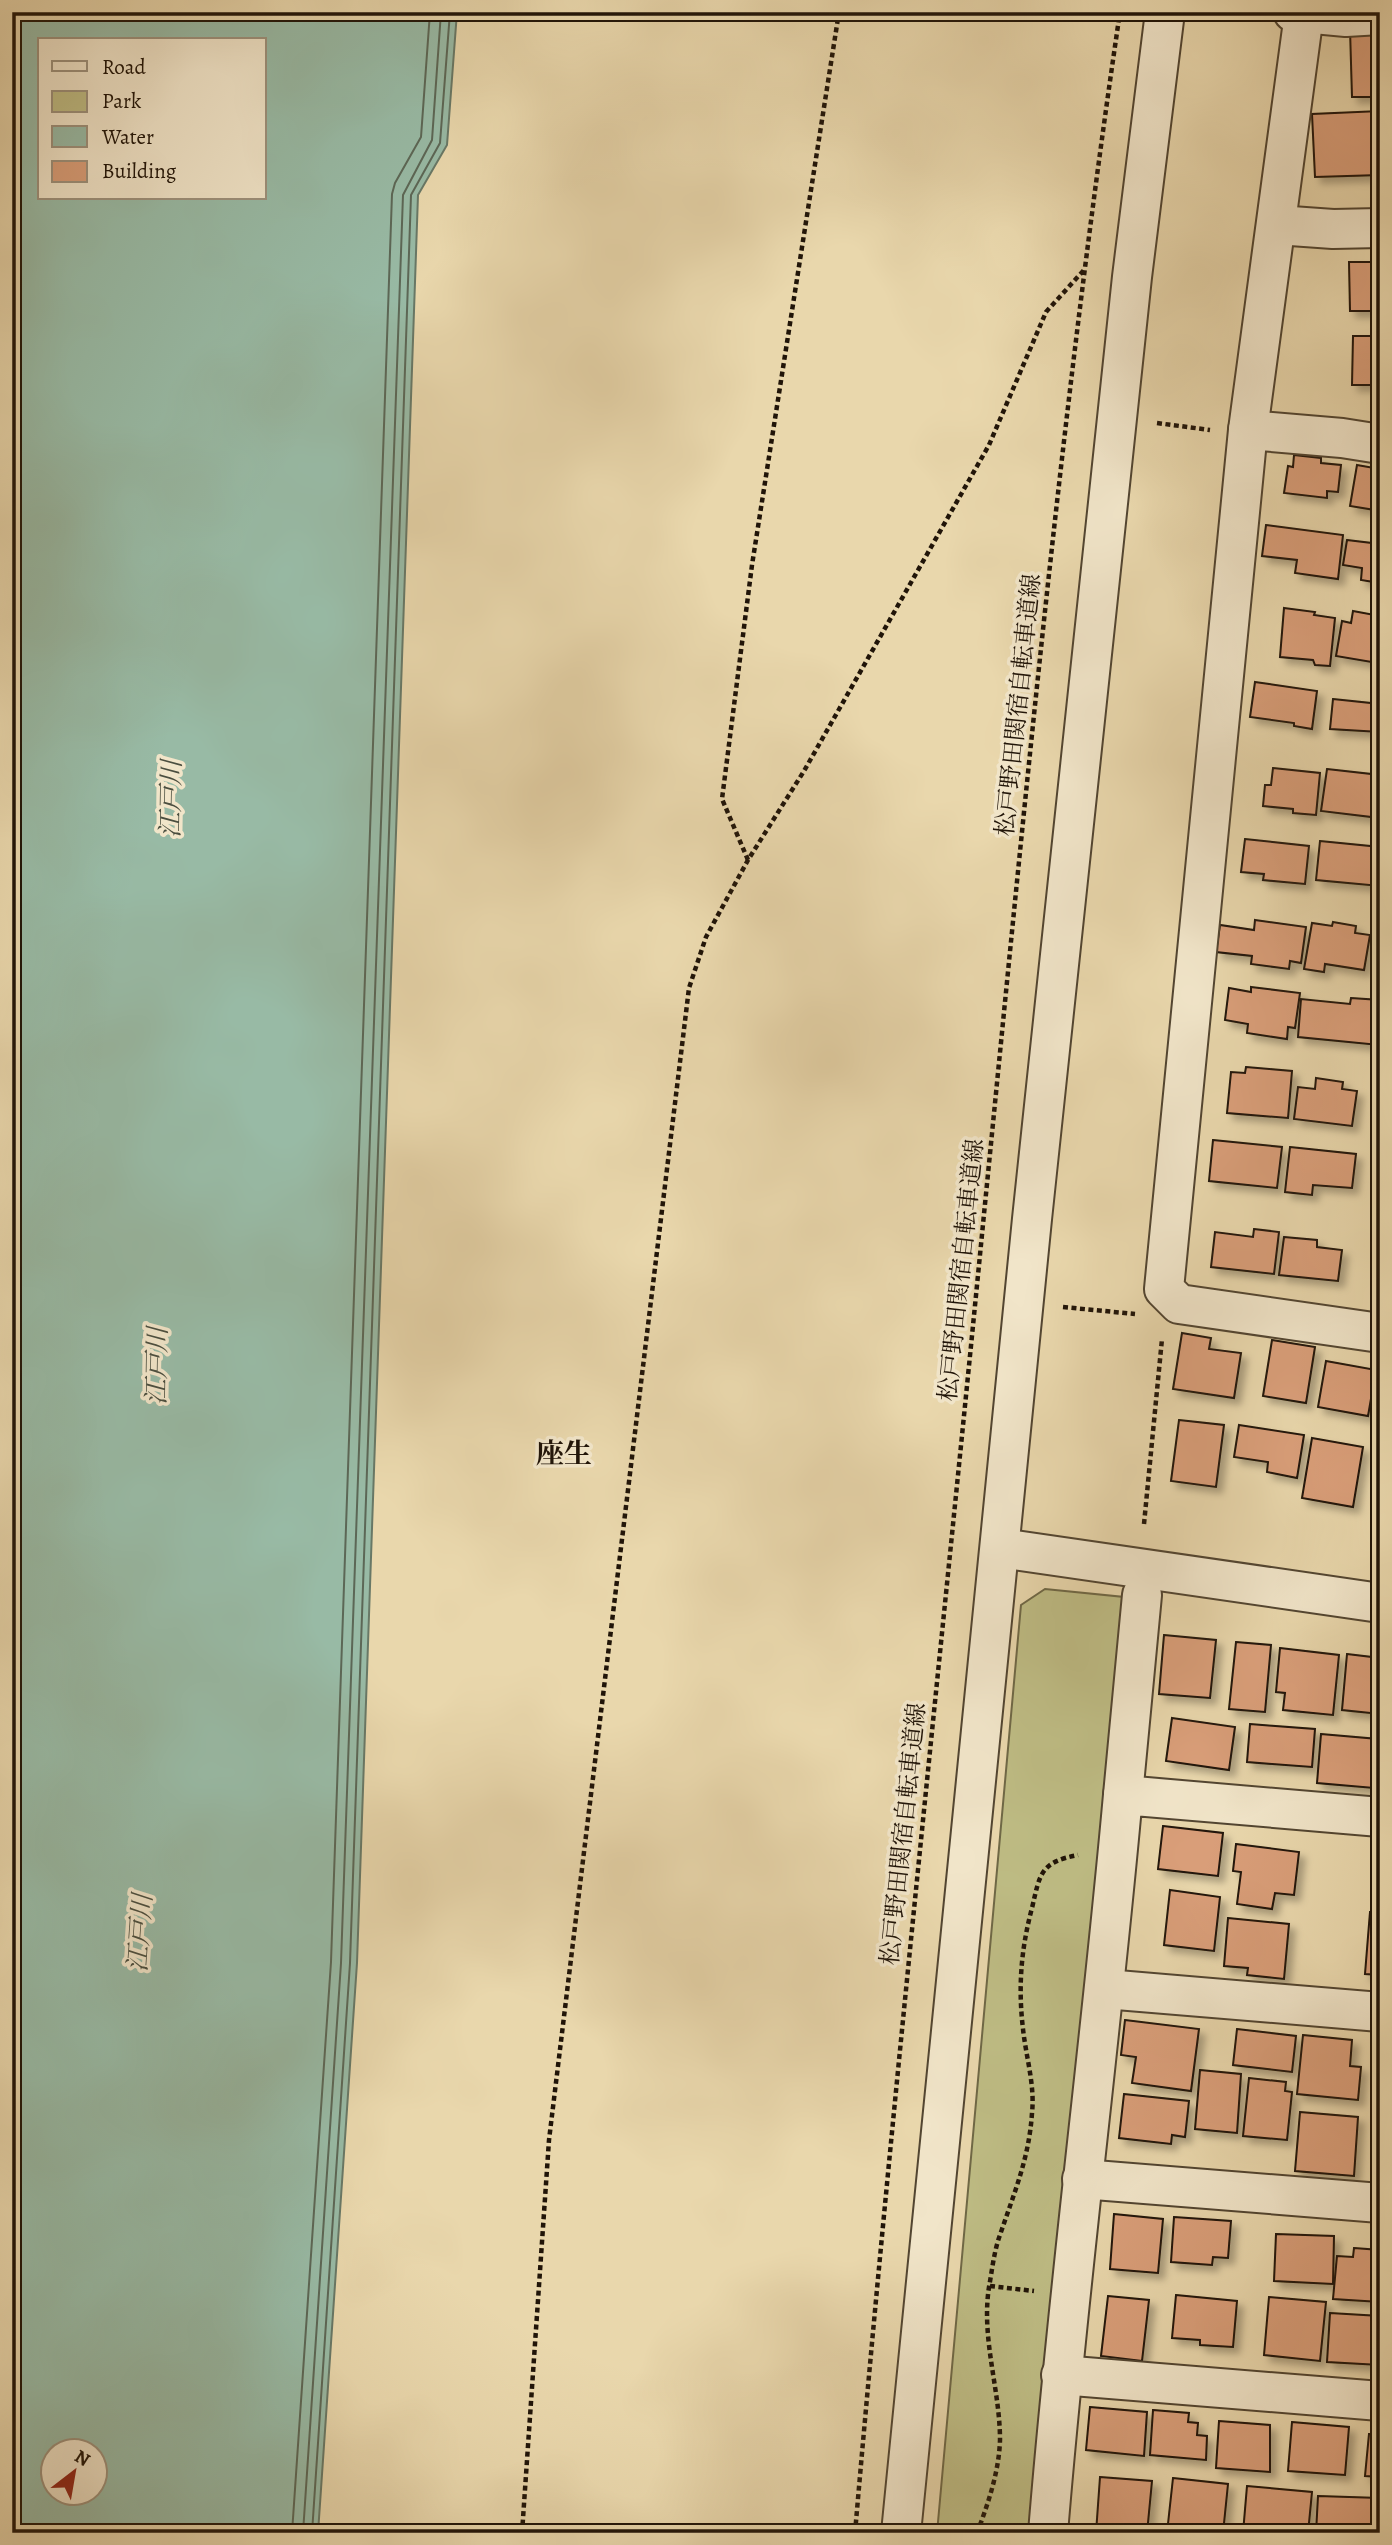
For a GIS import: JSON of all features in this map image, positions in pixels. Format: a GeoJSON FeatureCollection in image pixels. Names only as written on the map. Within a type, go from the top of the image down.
{"type":"FeatureCollection","features":[{"type":"Feature","properties":{"kind":"street"},"geometry":{"type":"LineString","coordinates":[[901,2533],[1024,1302],[1118,418],[1165,12]]}},
{"type":"Feature","properties":{"kind":"street"},"geometry":{"type":"LineString","coordinates":[[1379,1323],[1179,1304],[1168,1307],[1164,1289],[1248,432],[1277,225],[1299,13],[1346,18],[1380,15]]}},
{"type":"Feature","properties":{"kind":"street"},"geometry":{"type":"LineString","coordinates":[[1277,225],[1333,229],[1380,228]]}},
{"type":"Feature","properties":{"kind":"street"},"geometry":{"type":"LineString","coordinates":[[1248,432],[1380,444]]}},
{"type":"Feature","properties":{"kind":"street"},"geometry":{"type":"LineString","coordinates":[[1001,1548],[1380,1603]]}},
{"type":"Feature","properties":{"kind":"street"},"geometry":{"type":"LineString","coordinates":[[1048,2533],[1061,2375],[1105,1989],[1142,1595]]}},
{"type":"Feature","properties":{"kind":"street"},"geometry":{"type":"LineString","coordinates":[[1123,1795],[1380,1817]]}},
{"type":"Feature","properties":{"kind":"street"},"geometry":{"type":"LineString","coordinates":[[1105,1989],[1380,2012]]}},
{"type":"Feature","properties":{"kind":"street"},"geometry":{"type":"LineString","coordinates":[[1082,2179],[1380,2203]]}},
{"type":"Feature","properties":{"kind":"street"},"geometry":{"type":"LineString","coordinates":[[1061,2375],[1380,2401]]}},
{"type":"Feature","properties":{"kind":"path"},"geometry":{"type":"LineString","coordinates":[[748,860],[722,799],[752,565],[839,12]]}},
{"type":"Feature","properties":{"kind":"path","name":"松戸野田関宿自転車道線"},"geometry":{"type":"LineString","coordinates":[[855,2533],[880,2239],[1022,819],[1085,270],[1120,12]]}},
{"type":"Feature","properties":{"kind":"path"},"geometry":{"type":"LineString","coordinates":[[522,2533],[549,2140],[689,988],[706,937],[748,860],[804,771],[989,445],[1046,312],[1085,270]]}},
{"type":"Feature","properties":{"kind":"path"},"geometry":{"type":"LineString","coordinates":[[1118,418],[1248,432]]}},
{"type":"Feature","properties":{"kind":"path"},"geometry":{"type":"LineString","coordinates":[[1024,1302],[1168,1307],[1144,1524]]}},
{"type":"Feature","properties":{"kind":"path"},"geometry":{"type":"LineString","coordinates":[[977,2533],[991,2495],[1000,2442],[996,2390],[988,2340],[989,2286],[999,2238],[1012,2207],[1028,2151],[1033,2110],[1020,1992],[1023,1944],[1041,1872],[1061,1858],[1086,1853],[1118,1856]]}},
{"type":"Feature","properties":{"kind":"green space"},"geometry":{"type":"Polygon","coordinates":[[[1045,1589],[1124,1597],[1038,2533],[937,2533],[1021,1605],[1045,1589]]]}},
{"type":"Feature","properties":{"kind":"water","name":"江戸川"},"geometry":{"type":"Polygon","coordinates":[[[12,12],[457,12],[447,145],[418,195],[357,1963],[318,2533],[12,2533],[12,12]]]}},
{"type":"Feature","properties":{"kind":"building"},"geometry":{"type":"Polygon","coordinates":[[[1380,28],[1380,97],[1352,97],[1350,29],[1380,28]]]}},
{"type":"Feature","properties":{"kind":"building"},"geometry":{"type":"Polygon","coordinates":[[[1380,111],[1380,175],[1315,177],[1312,114],[1380,111]]]}},
{"type":"Feature","properties":{"kind":"building"},"geometry":{"type":"Polygon","coordinates":[[[1349,262],[1380,262],[1380,311],[1350,311],[1349,262]]]}},
{"type":"Feature","properties":{"kind":"building"},"geometry":{"type":"Polygon","coordinates":[[[1353,336],[1380,336],[1380,385],[1352,385],[1353,336]]]}},
{"type":"Feature","properties":{"kind":"building"},"geometry":{"type":"Polygon","coordinates":[[[1294,455],[1321,458],[1321,463],[1341,465],[1338,492],[1327,491],[1327,498],[1284,493],[1288,466],[1293,467],[1294,455]]]}},
{"type":"Feature","properties":{"kind":"building"},"geometry":{"type":"Polygon","coordinates":[[[1357,465],[1380,469],[1380,502],[1376,501],[1375,510],[1350,506],[1357,465]]]}},
{"type":"Feature","properties":{"kind":"building"},"geometry":{"type":"Polygon","coordinates":[[[1266,525],[1343,535],[1338,579],[1295,573],[1297,560],[1262,556],[1266,525]]]}},
{"type":"Feature","properties":{"kind":"building"},"geometry":{"type":"Polygon","coordinates":[[[1347,540],[1380,544],[1380,583],[1361,580],[1362,568],[1343,565],[1347,540]]]}},
{"type":"Feature","properties":{"kind":"building"},"geometry":{"type":"Polygon","coordinates":[[[1284,608],[1335,618],[1330,666],[1315,665],[1313,660],[1280,657],[1284,608]]]}},
{"type":"Feature","properties":{"kind":"building"},"geometry":{"type":"Polygon","coordinates":[[[1353,611],[1380,616],[1380,672],[1377,672],[1378,663],[1336,656],[1342,621],[1351,623],[1353,611]]]}},
{"type":"Feature","properties":{"kind":"building"},"geometry":{"type":"Polygon","coordinates":[[[1255,682],[1317,691],[1312,729],[1294,726],[1294,723],[1250,717],[1255,682]]]}},
{"type":"Feature","properties":{"kind":"building"},"geometry":{"type":"Polygon","coordinates":[[[1333,699],[1380,704],[1380,732],[1330,729],[1333,699]]]}},
{"type":"Feature","properties":{"kind":"building"},"geometry":{"type":"Polygon","coordinates":[[[1273,768],[1320,773],[1316,815],[1263,806],[1265,785],[1271,785],[1273,768]]]}},
{"type":"Feature","properties":{"kind":"building"},"geometry":{"type":"Polygon","coordinates":[[[1327,769],[1380,775],[1380,818],[1321,811],[1327,769]]]}},
{"type":"Feature","properties":{"kind":"building"},"geometry":{"type":"Polygon","coordinates":[[[1245,839],[1309,846],[1305,884],[1263,880],[1264,874],[1241,872],[1245,839]]]}},
{"type":"Feature","properties":{"kind":"building"},"geometry":{"type":"Polygon","coordinates":[[[1320,841],[1380,847],[1380,886],[1316,880],[1320,841]]]}},
{"type":"Feature","properties":{"kind":"building"},"geometry":{"type":"Polygon","coordinates":[[[1255,920],[1306,927],[1301,963],[1290,961],[1289,969],[1251,964],[1252,956],[1216,952],[1220,925],[1254,930],[1255,920]]]}},
{"type":"Feature","properties":{"kind":"building"},"geometry":{"type":"Polygon","coordinates":[[[1333,922],[1356,926],[1355,933],[1370,935],[1364,970],[1325,964],[1324,972],[1304,969],[1312,923],[1332,926],[1333,922]]]}},
{"type":"Feature","properties":{"kind":"building"},"geometry":{"type":"Polygon","coordinates":[[[1251,987],[1300,993],[1295,1028],[1288,1027],[1287,1039],[1247,1033],[1248,1024],[1225,1020],[1229,988],[1251,992],[1251,987]]]}},
{"type":"Feature","properties":{"kind":"building"},"geometry":{"type":"Polygon","coordinates":[[[1351,998],[1380,1000],[1379,1045],[1298,1037],[1301,999],[1350,1004],[1351,998]]]}},
{"type":"Feature","properties":{"kind":"building"},"geometry":{"type":"Polygon","coordinates":[[[1246,1067],[1292,1071],[1288,1118],[1227,1113],[1231,1072],[1245,1073],[1246,1067]]]}},
{"type":"Feature","properties":{"kind":"building"},"geometry":{"type":"Polygon","coordinates":[[[1316,1078],[1343,1082],[1342,1089],[1357,1091],[1352,1126],[1294,1119],[1298,1087],[1315,1089],[1316,1078]]]}},
{"type":"Feature","properties":{"kind":"building"},"geometry":{"type":"Polygon","coordinates":[[[1213,1140],[1282,1147],[1277,1188],[1209,1181],[1213,1140]]]}},
{"type":"Feature","properties":{"kind":"building"},"geometry":{"type":"Polygon","coordinates":[[[1290,1147],[1356,1154],[1352,1188],[1313,1185],[1312,1195],[1285,1192],[1290,1147]]]}},
{"type":"Feature","properties":{"kind":"building"},"geometry":{"type":"Polygon","coordinates":[[[1254,1229],[1279,1232],[1274,1274],[1211,1267],[1215,1232],[1253,1237],[1254,1229]]]}},
{"type":"Feature","properties":{"kind":"building"},"geometry":{"type":"Polygon","coordinates":[[[1284,1237],[1317,1240],[1317,1247],[1342,1250],[1338,1281],[1279,1275],[1284,1237]]]}},
{"type":"Feature","properties":{"kind":"building"},"geometry":{"type":"Polygon","coordinates":[[[1182,1333],[1211,1338],[1209,1349],[1241,1353],[1234,1398],[1173,1389],[1182,1333]]]}},
{"type":"Feature","properties":{"kind":"building"},"geometry":{"type":"Polygon","coordinates":[[[1272,1340],[1315,1347],[1306,1403],[1263,1396],[1272,1340]]]}},
{"type":"Feature","properties":{"kind":"building"},"geometry":{"type":"Polygon","coordinates":[[[1326,1361],[1376,1370],[1368,1416],[1318,1407],[1326,1361]]]}},
{"type":"Feature","properties":{"kind":"building"},"geometry":{"type":"Polygon","coordinates":[[[1179,1420],[1224,1425],[1216,1487],[1171,1481],[1179,1420]]]}},
{"type":"Feature","properties":{"kind":"building"},"geometry":{"type":"Polygon","coordinates":[[[1239,1425],[1304,1435],[1297,1478],[1267,1472],[1268,1462],[1234,1457],[1239,1425]]]}},
{"type":"Feature","properties":{"kind":"building"},"geometry":{"type":"Polygon","coordinates":[[[1312,1438],[1363,1447],[1353,1507],[1302,1498],[1312,1438]]]}},
{"type":"Feature","properties":{"kind":"building"},"geometry":{"type":"Polygon","coordinates":[[[1164,1635],[1216,1640],[1210,1698],[1159,1694],[1164,1635]]]}},
{"type":"Feature","properties":{"kind":"building"},"geometry":{"type":"Polygon","coordinates":[[[1236,1642],[1271,1645],[1265,1712],[1229,1709],[1236,1642]]]}},
{"type":"Feature","properties":{"kind":"building"},"geometry":{"type":"Polygon","coordinates":[[[1280,1648],[1339,1655],[1333,1715],[1283,1710],[1285,1693],[1276,1692],[1280,1648]]]}},
{"type":"Feature","properties":{"kind":"building"},"geometry":{"type":"Polygon","coordinates":[[[1347,1654],[1380,1658],[1380,1714],[1342,1710],[1347,1654]]]}},
{"type":"Feature","properties":{"kind":"building"},"geometry":{"type":"Polygon","coordinates":[[[1172,1718],[1235,1727],[1229,1770],[1166,1761],[1172,1718]]]}},
{"type":"Feature","properties":{"kind":"building"},"geometry":{"type":"Polygon","coordinates":[[[1250,1724],[1315,1729],[1312,1767],[1247,1762],[1250,1724]]]}},
{"type":"Feature","properties":{"kind":"building"},"geometry":{"type":"Polygon","coordinates":[[[1321,1734],[1378,1739],[1374,1788],[1317,1783],[1321,1734]]]}},
{"type":"Feature","properties":{"kind":"building"},"geometry":{"type":"Polygon","coordinates":[[[1163,1826],[1223,1833],[1218,1876],[1158,1869],[1163,1826]]]}},
{"type":"Feature","properties":{"kind":"building"},"geometry":{"type":"Polygon","coordinates":[[[1236,1844],[1299,1852],[1294,1895],[1275,1893],[1272,1909],[1237,1904],[1241,1872],[1233,1871],[1236,1844]]]}},
{"type":"Feature","properties":{"kind":"building"},"geometry":{"type":"Polygon","coordinates":[[[1170,1890],[1220,1897],[1214,1951],[1164,1945],[1170,1890]]]}},
{"type":"Feature","properties":{"kind":"building"},"geometry":{"type":"Polygon","coordinates":[[[1370,1912],[1380,1913],[1380,1975],[1365,1974],[1370,1912]]]}},
{"type":"Feature","properties":{"kind":"building"},"geometry":{"type":"Polygon","coordinates":[[[1228,1918],[1289,1924],[1284,1979],[1247,1975],[1248,1968],[1224,1966],[1228,1918]]]}},
{"type":"Feature","properties":{"kind":"building"},"geometry":{"type":"Polygon","coordinates":[[[1125,2020],[1199,2029],[1191,2091],[1132,2083],[1136,2057],[1121,2055],[1125,2020]]]}},
{"type":"Feature","properties":{"kind":"building"},"geometry":{"type":"Polygon","coordinates":[[[1237,2029],[1296,2036],[1292,2072],[1233,2065],[1237,2029]]]}},
{"type":"Feature","properties":{"kind":"building"},"geometry":{"type":"Polygon","coordinates":[[[1303,2035],[1352,2040],[1350,2066],[1361,2067],[1358,2100],[1297,2094],[1303,2035]]]}},
{"type":"Feature","properties":{"kind":"building"},"geometry":{"type":"Polygon","coordinates":[[[1200,2070],[1241,2074],[1237,2133],[1195,2129],[1200,2070]]]}},
{"type":"Feature","properties":{"kind":"building"},"geometry":{"type":"Polygon","coordinates":[[[1249,2078],[1286,2082],[1285,2091],[1292,2092],[1287,2140],[1243,2136],[1249,2078]]]}},
{"type":"Feature","properties":{"kind":"building"},"geometry":{"type":"Polygon","coordinates":[[[1124,2094],[1189,2101],[1185,2137],[1172,2135],[1171,2144],[1119,2138],[1124,2094]]]}},
{"type":"Feature","properties":{"kind":"building"},"geometry":{"type":"Polygon","coordinates":[[[1300,2112],[1358,2117],[1354,2176],[1295,2171],[1300,2112]]]}},
{"type":"Feature","properties":{"kind":"building"},"geometry":{"type":"Polygon","coordinates":[[[1114,2214],[1163,2219],[1158,2273],[1110,2269],[1114,2214]]]}},
{"type":"Feature","properties":{"kind":"building"},"geometry":{"type":"Polygon","coordinates":[[[1174,2217],[1231,2221],[1228,2258],[1213,2257],[1212,2265],[1171,2262],[1174,2217]]]}},
{"type":"Feature","properties":{"kind":"building"},"geometry":{"type":"Polygon","coordinates":[[[1276,2234],[1334,2236],[1333,2284],[1274,2281],[1276,2234]]]}},
{"type":"Feature","properties":{"kind":"building"},"geometry":{"type":"Polygon","coordinates":[[[1354,2248],[1380,2250],[1380,2302],[1333,2299],[1337,2256],[1353,2257],[1354,2248]]]}},
{"type":"Feature","properties":{"kind":"building"},"geometry":{"type":"Polygon","coordinates":[[[1176,2295],[1237,2301],[1233,2347],[1200,2345],[1200,2340],[1172,2338],[1176,2295]]]}},
{"type":"Feature","properties":{"kind":"building"},"geometry":{"type":"Polygon","coordinates":[[[1108,2296],[1149,2300],[1142,2361],[1101,2356],[1108,2296]]]}},
{"type":"Feature","properties":{"kind":"building"},"geometry":{"type":"Polygon","coordinates":[[[1269,2297],[1326,2302],[1320,2361],[1264,2355],[1269,2297]]]}},
{"type":"Feature","properties":{"kind":"building"},"geometry":{"type":"Polygon","coordinates":[[[1330,2313],[1380,2316],[1380,2365],[1327,2362],[1330,2313]]]}},
{"type":"Feature","properties":{"kind":"building"},"geometry":{"type":"Polygon","coordinates":[[[1090,2407],[1147,2412],[1144,2456],[1086,2450],[1090,2407]]]}},
{"type":"Feature","properties":{"kind":"building"},"geometry":{"type":"Polygon","coordinates":[[[1153,2410],[1189,2413],[1188,2422],[1198,2423],[1197,2435],[1207,2436],[1206,2460],[1150,2455],[1153,2410]]]}},
{"type":"Feature","properties":{"kind":"building"},"geometry":{"type":"Polygon","coordinates":[[[1219,2421],[1270,2425],[1270,2472],[1216,2468],[1219,2421]]]}},
{"type":"Feature","properties":{"kind":"building"},"geometry":{"type":"Polygon","coordinates":[[[1292,2422],[1349,2427],[1345,2475],[1288,2471],[1292,2422]]]}},
{"type":"Feature","properties":{"kind":"building"},"geometry":{"type":"Polygon","coordinates":[[[1369,2434],[1380,2434],[1380,2477],[1365,2476],[1369,2434]]]}},
{"type":"Feature","properties":{"kind":"building"},"geometry":{"type":"Polygon","coordinates":[[[1100,2477],[1152,2481],[1147,2533],[1096,2533],[1100,2477]]]}},
{"type":"Feature","properties":{"kind":"building"},"geometry":{"type":"Polygon","coordinates":[[[1173,2478],[1228,2484],[1223,2533],[1167,2533],[1173,2478]]]}},
{"type":"Feature","properties":{"kind":"building"},"geometry":{"type":"Polygon","coordinates":[[[1247,2486],[1312,2492],[1308,2533],[1243,2533],[1247,2486]]]}},
{"type":"Feature","properties":{"kind":"building"},"geometry":{"type":"Polygon","coordinates":[[[1318,2496],[1380,2498],[1380,2533],[1316,2533],[1318,2496]]]}},
{"type":"Feature","properties":{"kind":"district","name":"座生"},"geometry":{"type":"Point","coordinates":[564,1454]}}]}
